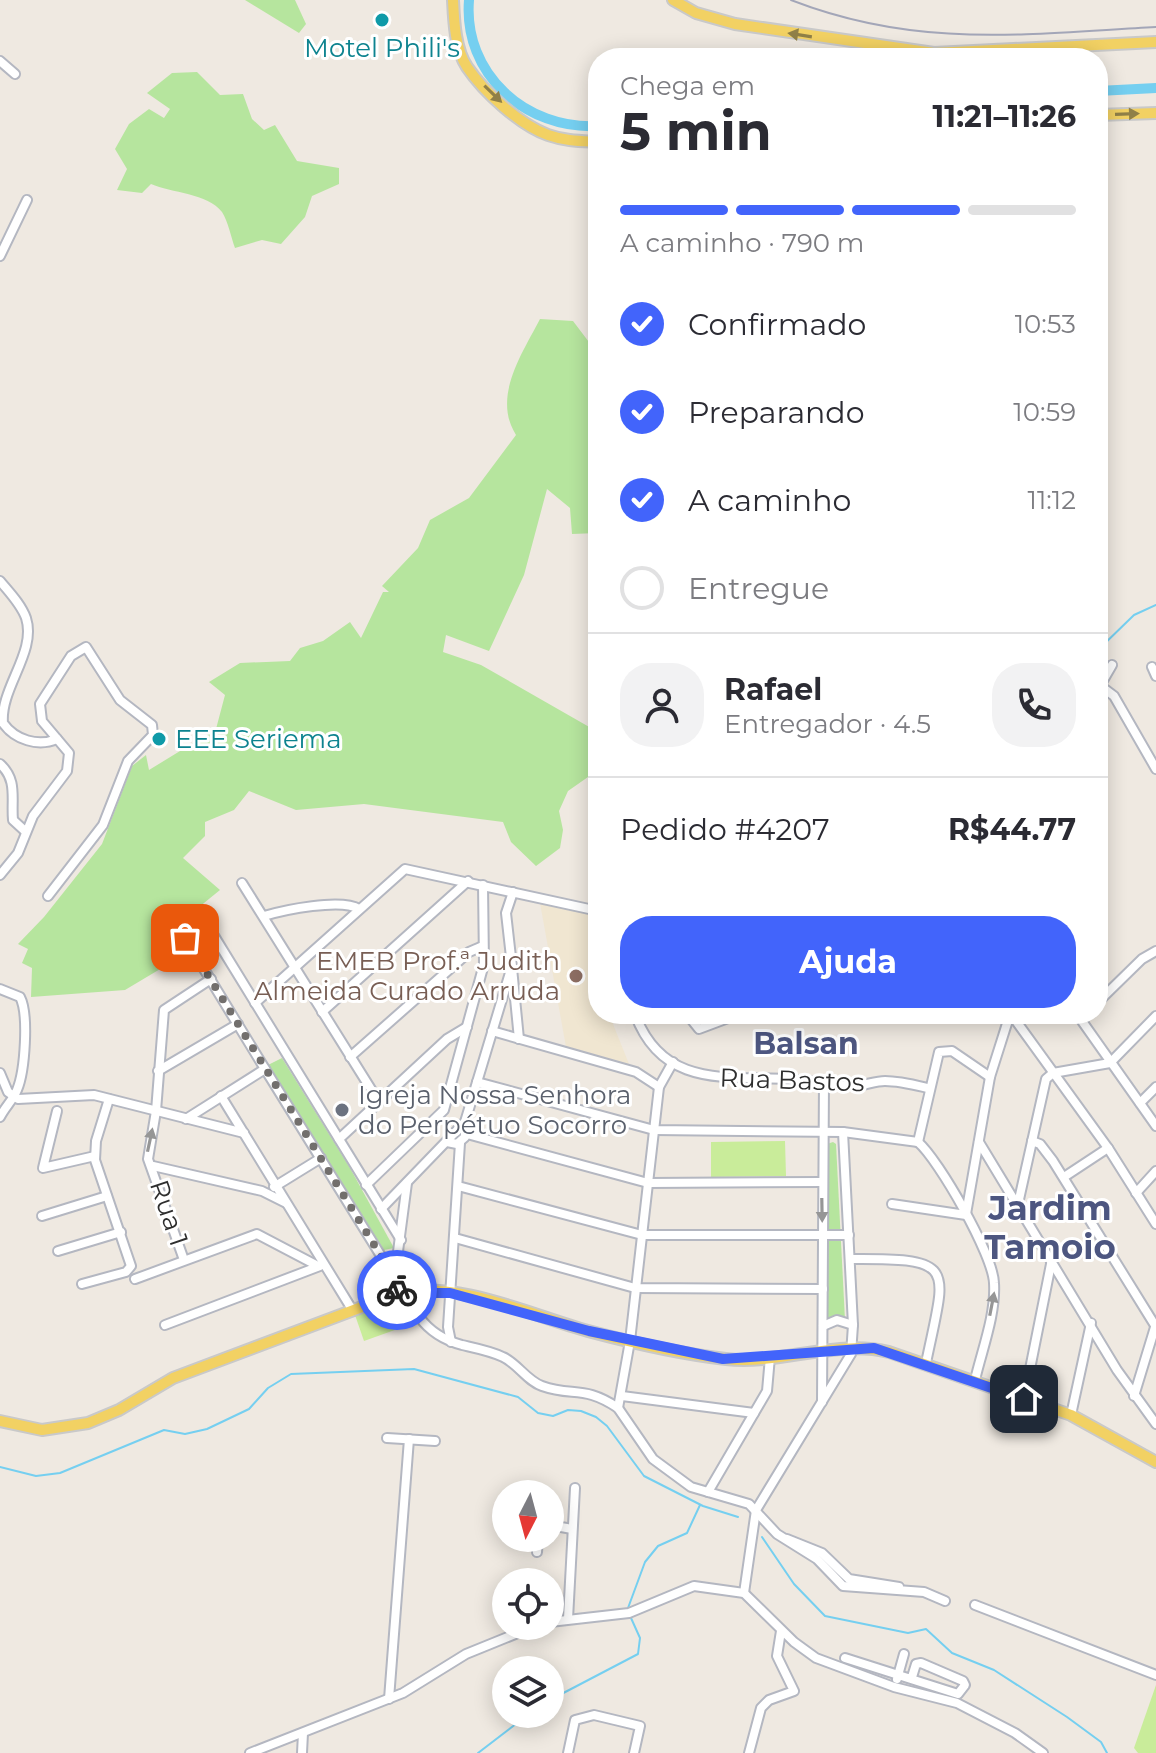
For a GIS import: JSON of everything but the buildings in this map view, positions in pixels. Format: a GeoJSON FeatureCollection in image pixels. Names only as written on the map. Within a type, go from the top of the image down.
{"type":"FeatureCollection","features":[{"type":"Feature","properties":{"kind":"main road"},"geometry":{"type":"LineString","coordinates":[[453,0],[458,43],[466,66],[491,93],[545,134],[588,141]]}},
{"type":"Feature","properties":{"kind":"main road"},"geometry":{"type":"LineString","coordinates":[[673,0],[696,13],[735,24],[900,48]]}},
{"type":"Feature","properties":{"kind":"main road"},"geometry":{"type":"LineString","coordinates":[[1035,48],[1156,42]]}},
{"type":"Feature","properties":{"kind":"main road"},"geometry":{"type":"LineString","coordinates":[[1108,115],[1156,113]]}},
{"type":"Feature","properties":{"kind":"main road"},"geometry":{"type":"LineString","coordinates":[[0,1421],[42,1430],[77,1426],[119,1410],[161,1384],[192,1371],[353,1311],[404,1295],[450,1293],[630,1341],[723,1359],[874,1348],[926,1363],[1071,1415],[1156,1462]]}},
{"type":"Feature","properties":{"kind":"street"},"geometry":{"type":"LineString","coordinates":[[0,61],[15,74]]}},
{"type":"Feature","properties":{"kind":"street"},"geometry":{"type":"LineString","coordinates":[[0,256],[27,200]]}},
{"type":"Feature","properties":{"kind":"street"},"geometry":{"type":"LineString","coordinates":[[0,581],[19,605],[27,629],[3,706],[3,723],[16,736],[29,741],[42,743],[57,739]]}},
{"type":"Feature","properties":{"kind":"street"},"geometry":{"type":"LineString","coordinates":[[0,875],[13,863],[25,831],[67,771],[69,753],[42,721],[40,704],[71,656],[83,647],[92,653],[120,700],[147,720],[153,729],[151,741],[128,761],[103,825],[48,896]]}},
{"type":"Feature","properties":{"kind":"street"},"geometry":{"type":"LineString","coordinates":[[1108,671],[1112,665]]}},
{"type":"Feature","properties":{"kind":"street"},"geometry":{"type":"LineString","coordinates":[[1152,667],[1156,676]]}},
{"type":"Feature","properties":{"kind":"street"},"geometry":{"type":"LineString","coordinates":[[1108,691],[1114,696],[1156,769]]}},
{"type":"Feature","properties":{"kind":"street"},"geometry":{"type":"LineString","coordinates":[[0,764],[10,774],[13,784],[13,820],[25,831]]}},
{"type":"Feature","properties":{"kind":"street"},"geometry":{"type":"LineString","coordinates":[[255,1003],[408,868],[588,909]]}},
{"type":"Feature","properties":{"kind":"street"},"geometry":{"type":"LineString","coordinates":[[322,1012],[468,881]]}},
{"type":"Feature","properties":{"kind":"street"},"geometry":{"type":"LineString","coordinates":[[242,883],[379,1102]]}},
{"type":"Feature","properties":{"kind":"street"},"geometry":{"type":"LineString","coordinates":[[366,1185],[439,1119],[482,972],[483,885]]}},
{"type":"Feature","properties":{"kind":"street"},"geometry":{"type":"LineString","coordinates":[[513,892],[506,913],[519,1039]]}},
{"type":"Feature","properties":{"kind":"street"},"geometry":{"type":"LineString","coordinates":[[264,916],[329,906],[352,905],[359,909]]}},
{"type":"Feature","properties":{"kind":"street"},"geometry":{"type":"LineString","coordinates":[[401,1240],[208,926],[198,920],[186,928],[184,935],[392,1269],[404,1295],[420,1320],[437,1336],[500,1355],[540,1386],[589,1392],[618,1408],[653,1459],[681,1481],[708,1492],[742,1499],[784,1538],[816,1550],[828,1565],[849,1579],[924,1592],[945,1601]]}},
{"type":"Feature","properties":{"kind":"street"},"geometry":{"type":"LineString","coordinates":[[350,1057],[469,952],[483,946]]}},
{"type":"Feature","properties":{"kind":"street"},"geometry":{"type":"LineString","coordinates":[[1108,992],[1142,959],[1156,951]]}},
{"type":"Feature","properties":{"kind":"street"},"geometry":{"type":"LineString","coordinates":[[381,1209],[465,1122],[512,966]]}},
{"type":"Feature","properties":{"kind":"street","name":"Rua 1"},"geometry":{"type":"LineString","coordinates":[[184,1260],[147,1154],[156,1111],[164,1010],[211,979]]}},
{"type":"Feature","properties":{"kind":"street"},"geometry":{"type":"LineString","coordinates":[[0,989],[20,997],[25,1007],[15,1098],[0,1117]]}},
{"type":"Feature","properties":{"kind":"street"},"geometry":{"type":"LineString","coordinates":[[497,1012],[504,1005],[517,1008]]}},
{"type":"Feature","properties":{"kind":"street"},"geometry":{"type":"LineString","coordinates":[[1018,1204],[1041,1090],[1053,1073],[1110,1063],[1156,1016]]}},
{"type":"Feature","properties":{"kind":"street"},"geometry":{"type":"LineString","coordinates":[[158,1071],[238,1024]]}},
{"type":"Feature","properties":{"kind":"street","name":"Rua Bastos"},"geometry":{"type":"LineString","coordinates":[[640,1024],[644,1033],[673,1062],[698,1074],[722,1079],[866,1086],[884,1081],[928,1088]]}},
{"type":"Feature","properties":{"kind":"street"},"geometry":{"type":"LineString","coordinates":[[695,1024],[699,1029],[712,1024]]}},
{"type":"Feature","properties":{"kind":"street"},"geometry":{"type":"LineString","coordinates":[[966,1215],[990,1077],[1008,1024]]}},
{"type":"Feature","properties":{"kind":"street"},"geometry":{"type":"LineString","coordinates":[[1018,1024],[1108,1148],[1156,1224]]}},
{"type":"Feature","properties":{"kind":"street"},"geometry":{"type":"LineString","coordinates":[[1084,1024],[1156,1126]]}},
{"type":"Feature","properties":{"kind":"street"},"geometry":{"type":"LineString","coordinates":[[339,1139],[467,1026]]}},
{"type":"Feature","properties":{"kind":"street"},"geometry":{"type":"LineString","coordinates":[[492,1031],[636,1072],[659,1087]]}},
{"type":"Feature","properties":{"kind":"street"},"geometry":{"type":"LineString","coordinates":[[442,1045],[454,1046],[460,1052]]}},
{"type":"Feature","properties":{"kind":"street"},"geometry":{"type":"LineString","coordinates":[[975,1380],[995,1285],[991,1265],[959,1202],[918,1142],[928,1088],[939,1052],[952,1051],[990,1077]]}},
{"type":"Feature","properties":{"kind":"street"},"geometry":{"type":"LineString","coordinates":[[618,1408],[630,1341],[659,1087],[673,1062]]}},
{"type":"Feature","properties":{"kind":"street"},"geometry":{"type":"LineString","coordinates":[[186,1119],[265,1069]]}},
{"type":"Feature","properties":{"kind":"street"},"geometry":{"type":"LineString","coordinates":[[0,1073],[15,1098]]}},
{"type":"Feature","properties":{"kind":"street"},"geometry":{"type":"LineString","coordinates":[[477,1082],[654,1130],[843,1132],[918,1142]]}},
{"type":"Feature","properties":{"kind":"street"},"geometry":{"type":"LineString","coordinates":[[821,1407],[824,1082]]}},
{"type":"Feature","properties":{"kind":"street"},"geometry":{"type":"LineString","coordinates":[[1140,1103],[1156,1087]]}},
{"type":"Feature","properties":{"kind":"street"},"geometry":{"type":"LineString","coordinates":[[15,1098],[83,1094],[244,1133]]}},
{"type":"Feature","properties":{"kind":"street"},"geometry":{"type":"LineString","coordinates":[[221,1096],[353,1311]]}},
{"type":"Feature","properties":{"kind":"street"},"geometry":{"type":"LineString","coordinates":[[82,1284],[130,1270],[131,1260],[95,1156],[109,1099]]}},
{"type":"Feature","properties":{"kind":"street"},"geometry":{"type":"LineString","coordinates":[[211,1102],[207,1118],[212,1126]]}},
{"type":"Feature","properties":{"kind":"street"},"geometry":{"type":"LineString","coordinates":[[57,1111],[43,1168],[95,1156]]}},
{"type":"Feature","properties":{"kind":"street"},"geometry":{"type":"LineString","coordinates":[[451,1342],[448,1327],[450,1293],[460,1143],[467,1134],[465,1122]]}},
{"type":"Feature","properties":{"kind":"street"},"geometry":{"type":"LineString","coordinates":[[744,1593],[756,1510],[840,1376],[852,1348],[843,1132]]}},
{"type":"Feature","properties":{"kind":"street"},"geometry":{"type":"LineString","coordinates":[[467,1134],[648,1183],[822,1182]]}},
{"type":"Feature","properties":{"kind":"street"},"geometry":{"type":"LineString","coordinates":[[1032,1141],[1047,1151],[1156,1325],[1134,1396]]}},
{"type":"Feature","properties":{"kind":"street"},"geometry":{"type":"LineString","coordinates":[[447,1142],[460,1143]]}},
{"type":"Feature","properties":{"kind":"street"},"geometry":{"type":"LineString","coordinates":[[979,1142],[1134,1396],[1156,1424]]}},
{"type":"Feature","properties":{"kind":"street"},"geometry":{"type":"LineString","coordinates":[[1064,1177],[1108,1148]]}},
{"type":"Feature","properties":{"kind":"street"},"geometry":{"type":"LineString","coordinates":[[262,1191],[321,1158]]}},
{"type":"Feature","properties":{"kind":"street"},"geometry":{"type":"LineString","coordinates":[[153,1166],[262,1191],[289,1206]]}},
{"type":"Feature","properties":{"kind":"street"},"geometry":{"type":"LineString","coordinates":[[1136,1193],[1156,1171]]}},
{"type":"Feature","properties":{"kind":"street"},"geometry":{"type":"LineString","coordinates":[[392,1269],[400,1266],[397,1259],[407,1183]]}},
{"type":"Feature","properties":{"kind":"street"},"geometry":{"type":"LineString","coordinates":[[458,1186],[642,1235],[849,1235]]}},
{"type":"Feature","properties":{"kind":"street"},"geometry":{"type":"LineString","coordinates":[[959,1202],[970,1192]]}},
{"type":"Feature","properties":{"kind":"street"},"geometry":{"type":"LineString","coordinates":[[42,1216],[107,1196]]}},
{"type":"Feature","properties":{"kind":"street"},"geometry":{"type":"LineString","coordinates":[[892,1204],[966,1215]]}},
{"type":"Feature","properties":{"kind":"street"},"geometry":{"type":"LineString","coordinates":[[58,1251],[121,1232]]}},
{"type":"Feature","properties":{"kind":"street"},"geometry":{"type":"LineString","coordinates":[[135,1279],[257,1234],[322,1265]]}},
{"type":"Feature","properties":{"kind":"street"},"geometry":{"type":"LineString","coordinates":[[455,1238],[635,1288],[823,1289]]}},
{"type":"Feature","properties":{"kind":"street"},"geometry":{"type":"LineString","coordinates":[[296,1254],[306,1270]]}},
{"type":"Feature","properties":{"kind":"street"},"geometry":{"type":"LineString","coordinates":[[850,1259],[904,1259],[932,1267],[939,1275],[941,1290],[926,1363]]}},
{"type":"Feature","properties":{"kind":"street"},"geometry":{"type":"LineString","coordinates":[[1024,1399],[1052,1259]]}},
{"type":"Feature","properties":{"kind":"street"},"geometry":{"type":"LineString","coordinates":[[165,1325],[322,1265]]}},
{"type":"Feature","properties":{"kind":"street"},"geometry":{"type":"LineString","coordinates":[[823,1326],[837,1320],[853,1325]]}},
{"type":"Feature","properties":{"kind":"street"},"geometry":{"type":"LineString","coordinates":[[1071,1415],[1091,1323]]}},
{"type":"Feature","properties":{"kind":"street"},"geometry":{"type":"LineString","coordinates":[[437,1336],[448,1327]]}},
{"type":"Feature","properties":{"kind":"street"},"geometry":{"type":"LineString","coordinates":[[708,1492],[770,1384],[770,1357]]}},
{"type":"Feature","properties":{"kind":"street"},"geometry":{"type":"LineString","coordinates":[[823,1370],[840,1376]]}},
{"type":"Feature","properties":{"kind":"street"},"geometry":{"type":"LineString","coordinates":[[622,1396],[754,1413]]}},
{"type":"Feature","properties":{"kind":"street"},"geometry":{"type":"LineString","coordinates":[[387,1438],[435,1441]]}},
{"type":"Feature","properties":{"kind":"street"},"geometry":{"type":"LineString","coordinates":[[389,1699],[409,1439]]}},
{"type":"Feature","properties":{"kind":"street"},"geometry":{"type":"LineString","coordinates":[[568,1619],[575,1488]]}},
{"type":"Feature","properties":{"kind":"street"},"geometry":{"type":"LineString","coordinates":[[564,1528],[572,1529]]}},
{"type":"Feature","properties":{"kind":"street"},"geometry":{"type":"LineString","coordinates":[[564,1620],[629,1613],[694,1586],[744,1593],[781,1631],[816,1658],[894,1687],[980,1713],[1043,1753]]}},
{"type":"Feature","properties":{"kind":"street"},"geometry":{"type":"LineString","coordinates":[[975,1605],[1156,1675]]}},
{"type":"Feature","properties":{"kind":"street"},"geometry":{"type":"LineString","coordinates":[[749,1753],[761,1708],[769,1700],[794,1691],[777,1656],[781,1631]]}},
{"type":"Feature","properties":{"kind":"street"},"geometry":{"type":"LineString","coordinates":[[250,1753],[389,1699],[492,1640]]}},
{"type":"Feature","properties":{"kind":"street"},"geometry":{"type":"LineString","coordinates":[[894,1687],[904,1654]]}},
{"type":"Feature","properties":{"kind":"street"},"geometry":{"type":"LineString","coordinates":[[845,1658],[908,1680],[916,1664],[921,1663],[963,1681],[965,1685],[958,1694],[912,1677]]}},
{"type":"Feature","properties":{"kind":"street"},"geometry":{"type":"LineString","coordinates":[[568,1753],[575,1720],[594,1715],[640,1726],[634,1753]]}},
{"type":"Feature","properties":{"kind":"street"},"geometry":{"type":"LineString","coordinates":[[302,1753],[303,1733]]}},
{"type":"Feature","properties":{"kind":"shaded area","name":"EMEB Prof.ª Judith Almeida Curado Arruda"},"geometry":{"type":"Polygon","coordinates":[[[540,903],[588,914],[588,1024],[613,1024],[629,1064],[566,1047],[540,903]]]}},
{"type":"Feature","properties":{"kind":"green space"},"geometry":{"type":"Polygon","coordinates":[[[245,0],[295,0],[306,24],[299,33],[245,0]]]}},
{"type":"Feature","properties":{"kind":"green space"},"geometry":{"type":"Polygon","coordinates":[[[197,72],[220,95],[243,94],[252,119],[264,130],[275,125],[297,161],[339,168],[339,184],[312,196],[305,217],[281,244],[262,240],[235,248],[222,212],[199,197],[151,184],[142,193],[117,190],[127,169],[115,149],[129,124],[149,109],[164,118],[170,109],[147,93],[172,73],[197,72]]]}},
{"type":"Feature","properties":{"kind":"green space"},"geometry":{"type":"Polygon","coordinates":[[[540,319],[573,321],[588,341],[588,533],[572,534],[570,508],[547,489],[524,575],[489,651],[446,635],[443,652],[481,665],[588,726],[588,777],[568,791],[559,811],[563,830],[560,848],[536,866],[511,842],[503,822],[364,804],[296,810],[249,791],[234,810],[205,822],[205,836],[183,858],[220,890],[188,916],[178,937],[187,953],[125,990],[31,997],[32,968],[22,963],[28,949],[18,944],[44,917],[102,844],[132,766],[146,755],[149,770],[216,729],[225,695],[209,682],[240,663],[290,661],[300,648],[323,641],[350,622],[361,638],[383,592],[389,592],[382,586],[418,548],[430,520],[469,498],[516,435],[509,421],[507,406],[508,391],[518,361],[540,319]]]}},
{"type":"Feature","properties":{"kind":"green space"},"geometry":{"type":"Polygon","coordinates":[[[282,1058],[350,1168],[394,1248],[384,1250],[268,1065],[282,1058]]]}},
{"type":"Feature","properties":{"kind":"green space"},"geometry":{"type":"Polygon","coordinates":[[[785,1141],[786,1176],[711,1177],[711,1142],[785,1141]]]}},
{"type":"Feature","properties":{"kind":"green space"},"geometry":{"type":"Polygon","coordinates":[[[827,1144],[836,1144],[845,1320],[825,1319],[827,1144]]]}},
{"type":"Feature","properties":{"kind":"green space"},"geometry":{"type":"Polygon","coordinates":[[[398,1300],[406,1326],[364,1341],[355,1315],[398,1300]]]}},
{"type":"Feature","properties":{"kind":"green space"},"geometry":{"type":"Polygon","coordinates":[[[1156,1685],[1156,1753],[1138,1753],[1134,1748],[1156,1685]]]}},
{"type":"Feature","properties":{"kind":"waterway"},"geometry":{"type":"LineString","coordinates":[[469,0],[470,27],[476,51],[488,73],[504,92],[524,107],[547,118],[588,126]]}},
{"type":"Feature","properties":{"kind":"waterway"},"geometry":{"type":"LineString","coordinates":[[1108,90],[1156,88]]}},
{"type":"Feature","properties":{"kind":"waterway"},"geometry":{"type":"LineString","coordinates":[[1108,640],[1134,615],[1156,605]]}},
{"type":"Feature","properties":{"kind":"waterway"},"geometry":{"type":"LineString","coordinates":[[0,1467],[36,1476],[60,1473],[164,1430],[185,1434],[207,1429],[249,1409],[268,1388],[291,1374],[414,1369],[518,1397],[538,1413],[553,1416],[568,1410],[596,1417],[607,1426],[644,1476],[703,1506],[738,1517]]}},
{"type":"Feature","properties":{"kind":"waterway"},"geometry":{"type":"LineString","coordinates":[[628,1608],[645,1562],[658,1546],[687,1533],[700,1505]]}},
{"type":"Feature","properties":{"kind":"waterway"},"geometry":{"type":"LineString","coordinates":[[762,1537],[794,1584],[825,1616],[908,1633],[926,1629],[952,1653],[994,1670],[1067,1717],[1101,1742],[1107,1753]]}},
{"type":"Feature","properties":{"kind":"waterway"},"geometry":{"type":"LineString","coordinates":[[564,1693],[638,1654],[640,1638],[631,1618]]}},
{"type":"Feature","properties":{"kind":"waterway"},"geometry":{"type":"LineString","coordinates":[[478,1753],[511,1728]]}},
{"type":"Feature","properties":{"kind":"railway"},"geometry":{"type":"LineString","coordinates":[[791,0],[837,16],[927,32],[1016,34],[1156,27]]}},
{"type":"Feature","properties":{"kind":"way so far"},"geometry":{"type":"LineString","coordinates":[[185,938],[391,1272],[397,1290]]}},
{"type":"Feature","properties":{"kind":"place","name":"Motel Phili's"},"geometry":{"type":"Point","coordinates":[382,20]}},
{"type":"Feature","properties":{"kind":"place","name":"EEE Seriema"},"geometry":{"type":"Point","coordinates":[159,739]}},
{"type":"Feature","properties":{"kind":"place","name":"EMEB Prof.ª Judith Almeida Curado Arruda"},"geometry":{"type":"Point","coordinates":[576,976]}},
{"type":"Feature","properties":{"kind":"place","name":"Igreja Nossa Senhora do Perpétuo Socorro"},"geometry":{"type":"Point","coordinates":[342,1110]}},
{"type":"Feature","properties":{"kind":"district","name":"Balsan"},"geometry":{"type":"Point","coordinates":[806,1043]}},
{"type":"Feature","properties":{"kind":"district","name":"Jardim Tamoio"},"geometry":{"type":"Point","coordinates":[1050,1228]}},
{"type":"Feature","properties":{"kind":"route"},"geometry":{"type":"LineString","coordinates":[[397,1290],[399,1293],[450,1293],[630,1341],[723,1359],[874,1348],[926,1363],[1024,1399]]}}]}
